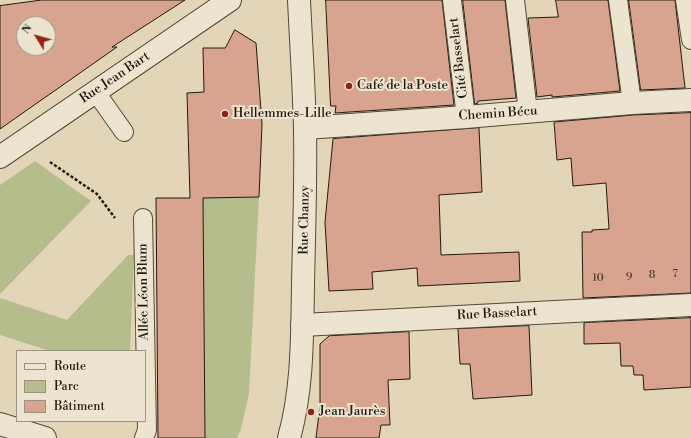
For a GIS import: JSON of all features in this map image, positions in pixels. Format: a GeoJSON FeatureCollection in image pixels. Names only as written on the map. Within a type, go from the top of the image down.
{"type":"FeatureCollection","features":[{"type":"Feature","properties":{"kind":"street","name":"Rue Jean Bart"},"geometry":{"type":"LineString","coordinates":[[0,157],[230,0]]}},
{"type":"Feature","properties":{"kind":"street","name":"Rue Chanzy"},"geometry":{"type":"LineString","coordinates":[[289,438],[296,409],[300,376],[302,324],[305,128],[299,0]]}},
{"type":"Feature","properties":{"kind":"street","name":"Chemin Bécu"},"geometry":{"type":"LineString","coordinates":[[305,128],[466,117],[632,103],[691,100]]}},
{"type":"Feature","properties":{"kind":"street","name":"Rue Basselart"},"geometry":{"type":"LineString","coordinates":[[302,324],[691,305]]}},
{"type":"Feature","properties":{"kind":"street"},"geometry":{"type":"LineString","coordinates":[[0,424],[45,438]]}},
{"type":"Feature","properties":{"kind":"lane","name":"Cité Basselart"},"geometry":{"type":"LineString","coordinates":[[452,0],[466,117]]}},
{"type":"Feature","properties":{"kind":"lane"},"geometry":{"type":"LineString","coordinates":[[515,0],[528,112]]}},
{"type":"Feature","properties":{"kind":"lane"},"geometry":{"type":"LineString","coordinates":[[618,0],[632,103]]}},
{"type":"Feature","properties":{"kind":"lane"},"geometry":{"type":"LineString","coordinates":[[685,0],[691,40]]}},
{"type":"Feature","properties":{"kind":"lane"},"geometry":{"type":"LineString","coordinates":[[96,91],[124,132]]}},
{"type":"Feature","properties":{"kind":"lane","name":"Allée Léon Blum"},"geometry":{"type":"LineString","coordinates":[[142,218],[145,350]]}},
{"type":"Feature","properties":{"kind":"lane","name":"Allée Léon Blum"},"geometry":{"type":"LineString","coordinates":[[144,438],[147,430],[146,388]]}},
{"type":"Feature","properties":{"kind":"path"},"geometry":{"type":"LineString","coordinates":[[50,162],[97,194],[115,218]]}},
{"type":"Feature","properties":{"kind":"green space"},"geometry":{"type":"Polygon","coordinates":[[[35,161],[91,201],[0,294],[0,185],[35,161]]]}},
{"type":"Feature","properties":{"kind":"green space"},"geometry":{"type":"Polygon","coordinates":[[[259,197],[249,393],[241,429],[237,438],[205,438],[203,198],[259,197]]]}},
{"type":"Feature","properties":{"kind":"green space"},"geometry":{"type":"Polygon","coordinates":[[[128,255],[134,255],[130,350],[47,350],[0,335],[0,298],[67,320],[128,255]]]}},
{"type":"Feature","properties":{"kind":"building"},"geometry":{"type":"Polygon","coordinates":[[[42,0],[185,0],[112,47],[117,47],[0,129],[0,6],[42,0]]]}},
{"type":"Feature","properties":{"kind":"building"},"geometry":{"type":"Polygon","coordinates":[[[326,0],[442,0],[454,105],[335,113],[336,106],[331,106],[326,0]]]}},
{"type":"Feature","properties":{"kind":"building"},"geometry":{"type":"Polygon","coordinates":[[[463,0],[505,0],[516,98],[478,101],[478,103],[475,104],[463,0]]]}},
{"type":"Feature","properties":{"kind":"building"},"geometry":{"type":"Polygon","coordinates":[[[556,0],[608,0],[620,91],[537,97],[528,18],[558,17],[556,0]]]}},
{"type":"Feature","properties":{"kind":"building"},"geometry":{"type":"Polygon","coordinates":[[[629,0],[675,0],[685,88],[641,90],[629,0]]]}},
{"type":"Feature","properties":{"kind":"building"},"geometry":{"type":"Polygon","coordinates":[[[235,30],[256,43],[262,124],[259,197],[203,198],[205,438],[158,438],[156,198],[190,198],[187,93],[204,92],[203,48],[225,48],[235,30]]]}},
{"type":"Feature","properties":{"kind":"building"},"geometry":{"type":"Polygon","coordinates":[[[691,113],[691,293],[583,298],[582,232],[609,229],[606,183],[573,186],[571,158],[557,160],[554,122],[633,115],[691,113]]]}},
{"type":"Feature","properties":{"kind":"building"},"geometry":{"type":"Polygon","coordinates":[[[479,128],[482,192],[439,195],[441,255],[519,252],[520,281],[418,286],[417,268],[372,272],[373,289],[329,291],[325,222],[333,139],[479,128]]]}},
{"type":"Feature","properties":{"kind":"building"},"geometry":{"type":"Polygon","coordinates":[[[691,318],[691,387],[644,390],[643,375],[634,375],[633,366],[621,366],[620,343],[584,344],[584,323],[691,318]]]}},
{"type":"Feature","properties":{"kind":"building"},"geometry":{"type":"Polygon","coordinates":[[[529,326],[532,395],[473,399],[470,364],[460,364],[458,329],[529,326]]]}},
{"type":"Feature","properties":{"kind":"building"},"geometry":{"type":"Polygon","coordinates":[[[409,332],[410,379],[388,380],[390,425],[381,425],[379,438],[316,438],[320,405],[320,344],[329,336],[409,332]]]}},
{"type":"Feature","properties":{"kind":"place","name":"Café de la Poste"},"geometry":{"type":"Point","coordinates":[349,86]}},
{"type":"Feature","properties":{"kind":"place","name":"Hellemmes-Lille"},"geometry":{"type":"Point","coordinates":[225,114]}},
{"type":"Feature","properties":{"kind":"place","name":"Jean Jaurès"},"geometry":{"type":"Point","coordinates":[311,412]}}]}
